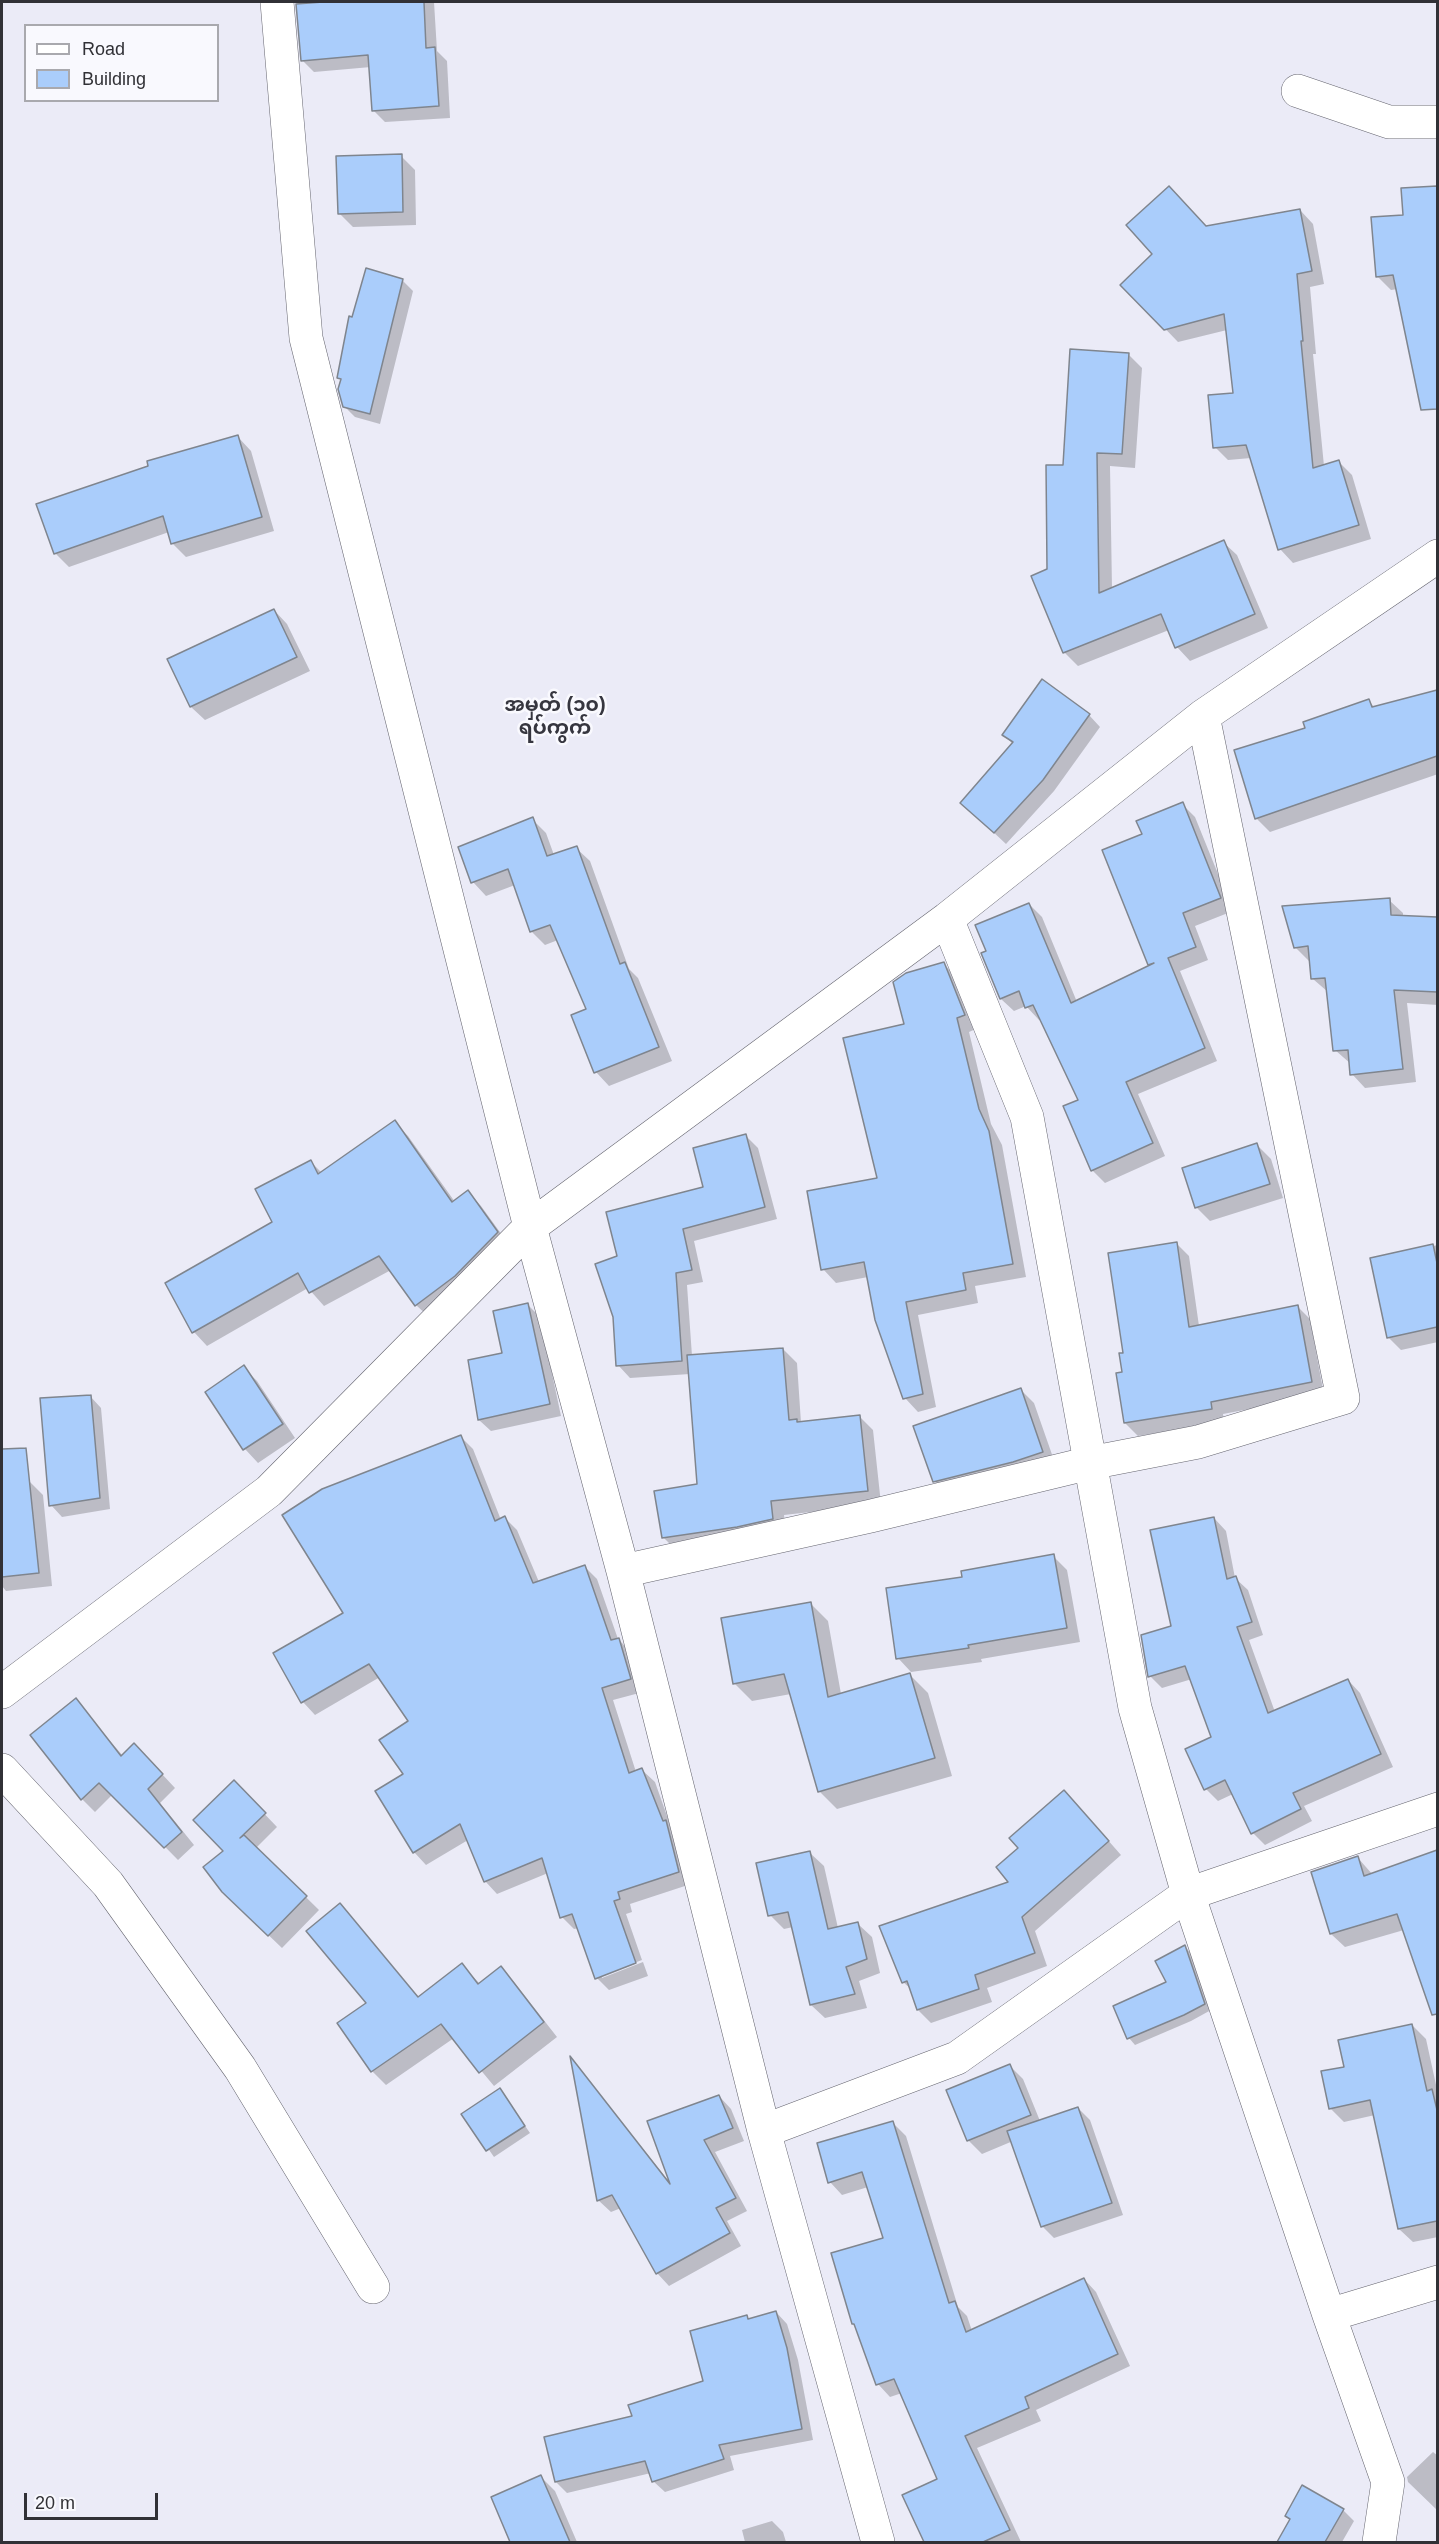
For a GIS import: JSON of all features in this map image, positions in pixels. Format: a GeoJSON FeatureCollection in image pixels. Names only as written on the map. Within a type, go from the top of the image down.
{"type":"FeatureCollection","features":[{"type":"Feature","properties":{"kind":"street"},"geometry":{"type":"LineString","coordinates":[[277,2],[306,338],[530,1227],[623,1570],[764,2131],[878,2542]]}},
{"type":"Feature","properties":{"kind":"street"},"geometry":{"type":"LineString","coordinates":[[1298,91],[1389,122],[1437,122]]}},
{"type":"Feature","properties":{"kind":"street"},"geometry":{"type":"LineString","coordinates":[[2,1692],[269,1491],[530,1227],[947,919],[1203,716],[1437,556]]}},
{"type":"Feature","properties":{"kind":"street"},"geometry":{"type":"LineString","coordinates":[[623,1570],[871,1516],[1090,1463],[1198,1442],[1343,1398],[1203,716]]}},
{"type":"Feature","properties":{"kind":"street"},"geometry":{"type":"LineString","coordinates":[[947,919],[1027,1117],[1135,1708],[1188,1894],[1329,2315],[1388,2482],[1379,2542]]}},
{"type":"Feature","properties":{"kind":"street"},"geometry":{"type":"LineString","coordinates":[[2,1770],[108,1884],[240,2068],[373,2287]]}},
{"type":"Feature","properties":{"kind":"street"},"geometry":{"type":"LineString","coordinates":[[764,2131],[957,2058],[1188,1894],[1437,1809]]}},
{"type":"Feature","properties":{"kind":"street"},"geometry":{"type":"LineString","coordinates":[[1329,2315],[1437,2282]]}},
{"type":"Feature","properties":{"kind":"building"},"geometry":{"type":"Polygon","coordinates":[[[424,2],[426,48],[435,47],[439,106],[372,111],[368,55],[301,61],[296,4],[424,2]]]}},
{"type":"Feature","properties":{"kind":"building"},"geometry":{"type":"Polygon","coordinates":[[[402,154],[403,212],[338,214],[336,156],[402,154]]]}},
{"type":"Feature","properties":{"kind":"building"},"geometry":{"type":"Polygon","coordinates":[[[1169,186],[1206,226],[1300,209],[1312,271],[1297,274],[1313,468],[1339,460],[1359,525],[1278,550],[1246,445],[1213,448],[1208,395],[1233,393],[1224,314],[1164,330],[1120,285],[1152,254],[1126,225],[1169,186]]]}},
{"type":"Feature","properties":{"kind":"building"},"geometry":{"type":"Polygon","coordinates":[[[1437,186],[1437,409],[1421,410],[1393,275],[1376,277],[1371,217],[1403,215],[1401,188],[1437,186]]]}},
{"type":"Feature","properties":{"kind":"building"},"geometry":{"type":"Polygon","coordinates":[[[366,268],[403,279],[370,414],[343,407],[338,389],[341,379],[337,378],[349,316],[352,317],[366,268]]]}},
{"type":"Feature","properties":{"kind":"building"},"geometry":{"type":"Polygon","coordinates":[[[1070,349],[1129,353],[1122,454],[1097,453],[1099,593],[1224,540],[1255,614],[1175,648],[1161,614],[1063,653],[1031,576],[1047,569],[1046,465],[1063,465],[1070,349]]]}},
{"type":"Feature","properties":{"kind":"building"},"geometry":{"type":"Polygon","coordinates":[[[238,435],[262,517],[171,544],[163,516],[54,554],[36,504],[148,466],[147,461],[238,435]]]}},
{"type":"Feature","properties":{"kind":"building"},"geometry":{"type":"Polygon","coordinates":[[[274,609],[297,657],[190,707],[167,659],[274,609]]]}},
{"type":"Feature","properties":{"kind":"building"},"geometry":{"type":"Polygon","coordinates":[[[1042,679],[1090,714],[1043,780],[994,833],[960,803],[1013,742],[1002,735],[1042,679]]]}},
{"type":"Feature","properties":{"kind":"building"},"geometry":{"type":"Polygon","coordinates":[[[1437,690],[1437,756],[1255,819],[1234,750],[1305,728],[1303,722],[1369,699],[1372,707],[1437,690]]]}},
{"type":"Feature","properties":{"kind":"building"},"geometry":{"type":"Polygon","coordinates":[[[1183,802],[1221,898],[1183,913],[1196,947],[1168,958],[1205,1048],[1126,1082],[1153,1143],[1091,1171],[1063,1106],[1078,1100],[1033,1005],[1025,1008],[1019,991],[1000,999],[981,953],[986,951],[975,925],[1029,903],[1071,1003],[1154,963],[1148,965],[1102,850],[1142,834],[1136,821],[1183,802]]]}},
{"type":"Feature","properties":{"kind":"building"},"geometry":{"type":"Polygon","coordinates":[[[533,817],[547,856],[577,846],[620,964],[625,962],[659,1047],[594,1073],[571,1015],[586,1009],[550,925],[530,932],[508,869],[471,883],[458,847],[533,817]]]}},
{"type":"Feature","properties":{"kind":"building"},"geometry":{"type":"Polygon","coordinates":[[[1390,898],[1391,915],[1437,917],[1437,992],[1394,990],[1403,1069],[1350,1075],[1348,1050],[1333,1051],[1325,978],[1311,979],[1308,946],[1294,948],[1282,906],[1390,898]]]}},
{"type":"Feature","properties":{"kind":"building"},"geometry":{"type":"Polygon","coordinates":[[[944,962],[965,1015],[957,1018],[979,1109],[989,1131],[1013,1264],[963,1273],[966,1290],[906,1302],[923,1394],[903,1399],[875,1320],[864,1262],[821,1270],[807,1191],[877,1178],[843,1038],[904,1024],[893,982],[906,973],[944,962]]]}},
{"type":"Feature","properties":{"kind":"building"},"geometry":{"type":"Polygon","coordinates":[[[395,1120],[452,1202],[468,1190],[498,1232],[455,1276],[415,1306],[379,1256],[309,1293],[298,1273],[192,1333],[165,1283],[272,1222],[255,1189],[311,1160],[318,1174],[395,1120]]]}},
{"type":"Feature","properties":{"kind":"building"},"geometry":{"type":"Polygon","coordinates":[[[746,1134],[765,1207],[683,1229],[692,1270],[676,1273],[682,1361],[616,1366],[613,1317],[595,1264],[617,1256],[606,1212],[703,1187],[693,1148],[746,1134]]]}},
{"type":"Feature","properties":{"kind":"building"},"geometry":{"type":"Polygon","coordinates":[[[1257,1143],[1270,1184],[1195,1208],[1182,1168],[1257,1143]]]}},
{"type":"Feature","properties":{"kind":"building"},"geometry":{"type":"Polygon","coordinates":[[[1177,1242],[1189,1327],[1298,1305],[1312,1382],[1211,1402],[1212,1409],[1124,1423],[1116,1373],[1122,1372],[1119,1353],[1123,1353],[1108,1253],[1177,1242]]]}},
{"type":"Feature","properties":{"kind":"building"},"geometry":{"type":"Polygon","coordinates":[[[1433,1244],[1437,1263],[1437,1327],[1387,1338],[1370,1258],[1433,1244]]]}},
{"type":"Feature","properties":{"kind":"building"},"geometry":{"type":"Polygon","coordinates":[[[528,1303],[550,1404],[478,1420],[468,1360],[502,1353],[493,1311],[528,1303]]]}},
{"type":"Feature","properties":{"kind":"building"},"geometry":{"type":"Polygon","coordinates":[[[783,1348],[789,1420],[797,1419],[797,1422],[860,1415],[868,1491],[771,1501],[773,1519],[737,1527],[662,1538],[654,1491],[697,1484],[687,1355],[783,1348]]]}},
{"type":"Feature","properties":{"kind":"building"},"geometry":{"type":"Polygon","coordinates":[[[244,1365],[283,1424],[243,1450],[205,1392],[244,1365]]]}},
{"type":"Feature","properties":{"kind":"building"},"geometry":{"type":"Polygon","coordinates":[[[1021,1388],[1043,1452],[933,1482],[913,1426],[1021,1388]]]}},
{"type":"Feature","properties":{"kind":"building"},"geometry":{"type":"Polygon","coordinates":[[[91,1395],[100,1498],[49,1506],[40,1398],[91,1395]]]}},
{"type":"Feature","properties":{"kind":"building"},"geometry":{"type":"Polygon","coordinates":[[[461,1435],[495,1521],[505,1516],[533,1583],[585,1565],[611,1640],[619,1638],[631,1679],[602,1688],[629,1773],[642,1768],[663,1821],[666,1820],[679,1872],[618,1892],[620,1899],[614,1901],[636,1963],[595,1979],[572,1914],[560,1918],[542,1858],[484,1882],[460,1824],[413,1853],[375,1791],[403,1774],[379,1740],[408,1721],[369,1664],[301,1703],[273,1653],[343,1613],[282,1515],[322,1489],[461,1435]]]}},
{"type":"Feature","properties":{"kind":"building"},"geometry":{"type":"Polygon","coordinates":[[[26,1448],[39,1573],[2,1577],[2,1449],[26,1448]]]}},
{"type":"Feature","properties":{"kind":"building"},"geometry":{"type":"Polygon","coordinates":[[[1214,1517],[1227,1579],[1236,1576],[1252,1622],[1237,1627],[1268,1713],[1348,1679],[1381,1754],[1293,1793],[1301,1809],[1251,1834],[1225,1780],[1204,1790],[1185,1749],[1211,1737],[1185,1666],[1148,1677],[1141,1635],[1171,1626],[1150,1530],[1214,1517]]]}},
{"type":"Feature","properties":{"kind":"building"},"geometry":{"type":"Polygon","coordinates":[[[1054,1554],[1067,1628],[968,1645],[969,1648],[896,1659],[886,1588],[962,1577],[961,1571],[1054,1554]]]}},
{"type":"Feature","properties":{"kind":"building"},"geometry":{"type":"Polygon","coordinates":[[[811,1602],[828,1697],[910,1673],[935,1758],[818,1792],[784,1674],[733,1684],[721,1618],[811,1602]]]}},
{"type":"Feature","properties":{"kind":"building"},"geometry":{"type":"Polygon","coordinates":[[[76,1698],[121,1756],[134,1743],[163,1774],[148,1789],[182,1832],[164,1848],[99,1783],[81,1800],[30,1735],[76,1698]]]}},
{"type":"Feature","properties":{"kind":"building"},"geometry":{"type":"Polygon","coordinates":[[[234,1780],[266,1813],[240,1838],[244,1835],[307,1896],[268,1936],[222,1892],[203,1867],[223,1851],[193,1820],[234,1780]]]}},
{"type":"Feature","properties":{"kind":"building"},"geometry":{"type":"Polygon","coordinates":[[[1064,1790],[1109,1841],[1022,1917],[1035,1953],[975,1975],[979,1989],[917,2010],[907,1981],[902,1983],[879,1926],[1008,1882],[996,1867],[1018,1848],[1009,1838],[1064,1790]]]}},
{"type":"Feature","properties":{"kind":"building"},"geometry":{"type":"Polygon","coordinates":[[[1437,1850],[1437,2014],[1432,2015],[1397,1914],[1330,1934],[1311,1872],[1358,1856],[1364,1876],[1437,1850]]]}},
{"type":"Feature","properties":{"kind":"building"},"geometry":{"type":"Polygon","coordinates":[[[810,1851],[828,1929],[858,1922],[867,1959],[846,1967],[855,1994],[810,2005],[788,1912],[768,1916],[756,1863],[810,1851]]]}},
{"type":"Feature","properties":{"kind":"building"},"geometry":{"type":"Polygon","coordinates":[[[340,1903],[418,1997],[462,1963],[478,1984],[501,1966],[544,2022],[479,2073],[441,2024],[371,2072],[337,2023],[366,2003],[306,1931],[340,1903]]]}},
{"type":"Feature","properties":{"kind":"building"},"geometry":{"type":"Polygon","coordinates":[[[1185,1945],[1205,2004],[1127,2039],[1113,2006],[1166,1982],[1155,1961],[1185,1945]]]}},
{"type":"Feature","properties":{"kind":"building"},"geometry":{"type":"Polygon","coordinates":[[[1412,2024],[1427,2091],[1432,2089],[1437,2110],[1437,2221],[1398,2229],[1370,2100],[1329,2109],[1321,2071],[1344,2067],[1338,2040],[1412,2024]]]}},
{"type":"Feature","properties":{"kind":"building"},"geometry":{"type":"Polygon","coordinates":[[[570,2056],[670,2184],[647,2121],[719,2095],[733,2128],[704,2140],[736,2198],[716,2208],[730,2233],[656,2274],[612,2195],[597,2201],[570,2056]]]}},
{"type":"Feature","properties":{"kind":"building"},"geometry":{"type":"Polygon","coordinates":[[[1010,2064],[1031,2115],[967,2141],[946,2090],[1010,2064]]]}},
{"type":"Feature","properties":{"kind":"building"},"geometry":{"type":"Polygon","coordinates":[[[500,2088],[525,2126],[486,2151],[461,2114],[500,2088]]]}},
{"type":"Feature","properties":{"kind":"building"},"geometry":{"type":"Polygon","coordinates":[[[1078,2107],[1112,2203],[1041,2227],[1007,2131],[1078,2107]]]}},
{"type":"Feature","properties":{"kind":"building"},"geometry":{"type":"Polygon","coordinates":[[[893,2121],[949,2303],[955,2301],[966,2332],[1084,2278],[1118,2354],[1025,2397],[1029,2408],[965,2436],[1010,2530],[983,2542],[924,2542],[902,2495],[937,2479],[894,2379],[876,2385],[854,2324],[852,2324],[831,2253],[883,2238],[862,2172],[828,2183],[817,2143],[893,2121]]]}},
{"type":"Feature","properties":{"kind":"building"},"geometry":{"type":"Polygon","coordinates":[[[776,2311],[787,2348],[802,2429],[719,2445],[724,2459],[652,2482],[645,2461],[555,2482],[544,2437],[632,2416],[628,2405],[703,2381],[690,2331],[747,2315],[748,2319],[776,2311]]]}},
{"type":"Feature","properties":{"kind":"building"},"geometry":{"type":"Polygon","coordinates":[[[541,2475],[570,2542],[510,2542],[491,2497],[541,2475]]]}},
{"type":"Feature","properties":{"kind":"building"},"geometry":{"type":"Polygon","coordinates":[[[1302,2485],[1344,2509],[1325,2542],[1277,2542],[1290,2519],[1285,2516],[1302,2485]]]}},
{"type":"Feature","properties":{"kind":"district","name":"အမှတ် (၁၀) ရပ်ကွက်"},"geometry":{"type":"Point","coordinates":[555,716]}}]}
